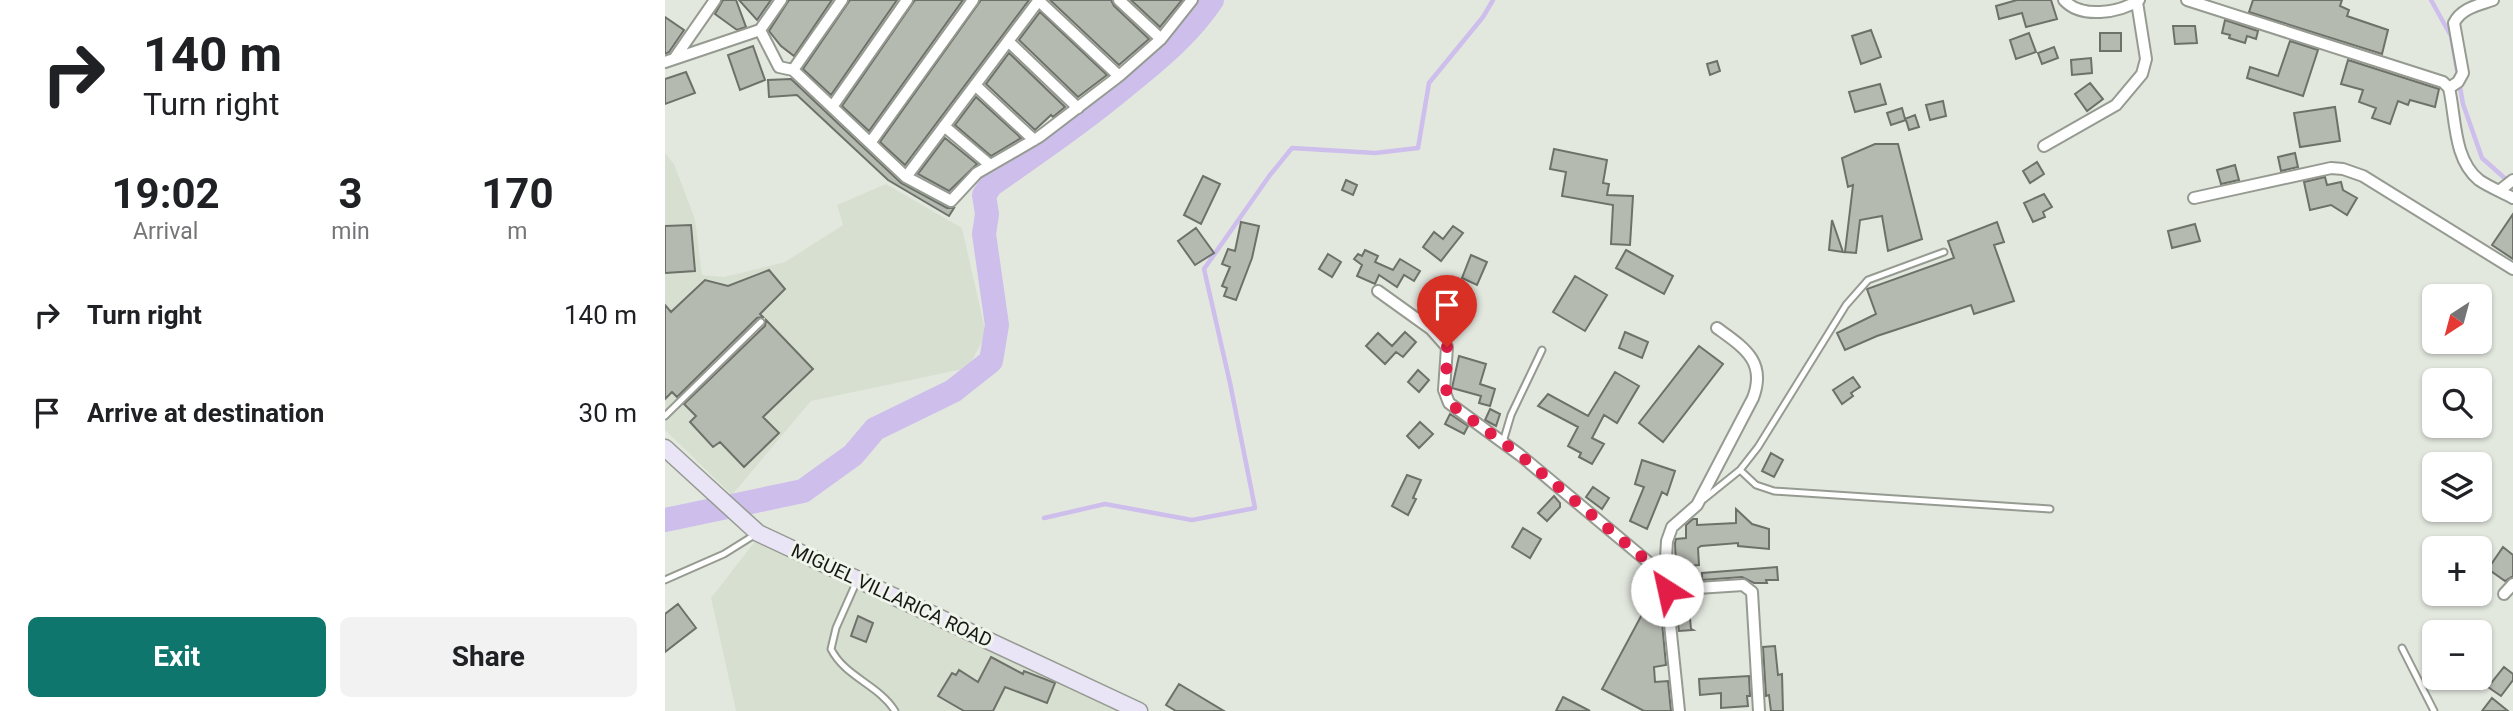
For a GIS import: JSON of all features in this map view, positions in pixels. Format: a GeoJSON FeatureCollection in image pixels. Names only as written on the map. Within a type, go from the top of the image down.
{"type":"FeatureCollection","features":[{"type":"Feature","properties":{"kind":"main road","name":"MIGUEL VILLARICA ROAD"},"geometry":{"type":"LineString","coordinates":[[665,449],[758,533],[1139,711]]}},
{"type":"Feature","properties":{"kind":"street"},"geometry":{"type":"LineString","coordinates":[[670,60],[715,0]]}},
{"type":"Feature","properties":{"kind":"street"},"geometry":{"type":"LineString","coordinates":[[670,60],[760,30],[781,0]]}},
{"type":"Feature","properties":{"kind":"street"},"geometry":{"type":"LineString","coordinates":[[793,70],[842,0]]}},
{"type":"Feature","properties":{"kind":"street"},"geometry":{"type":"LineString","coordinates":[[832,107],[907,0]]}},
{"type":"Feature","properties":{"kind":"street"},"geometry":{"type":"LineString","coordinates":[[870,144],[973,0]]}},
{"type":"Feature","properties":{"kind":"street"},"geometry":{"type":"LineString","coordinates":[[906,177],[1038,0],[1119,76]]}},
{"type":"Feature","properties":{"kind":"street"},"geometry":{"type":"LineString","coordinates":[[1119,0],[1161,38]]}},
{"type":"Feature","properties":{"kind":"street"},"geometry":{"type":"LineString","coordinates":[[760,30],[779,67],[793,70],[906,177],[951,201],[977,173],[1034,140],[1119,76],[1161,38],[1192,0]]}},
{"type":"Feature","properties":{"kind":"street"},"geometry":{"type":"LineString","coordinates":[[2044,146],[2116,104],[2142,74],[2146,59],[2138,1],[2120,8],[2084,12],[2075,10],[2064,0]]}},
{"type":"Feature","properties":{"kind":"street"},"geometry":{"type":"LineString","coordinates":[[2187,0],[2437,80],[2449,88],[2461,153],[2467,166],[2480,180],[2513,198]]}},
{"type":"Feature","properties":{"kind":"street"},"geometry":{"type":"LineString","coordinates":[[2449,88],[2458,82],[2463,74],[2454,23],[2464,10],[2493,0]]}},
{"type":"Feature","properties":{"kind":"street"},"geometry":{"type":"LineString","coordinates":[[1008,41],[1077,108]]}},
{"type":"Feature","properties":{"kind":"street"},"geometry":{"type":"LineString","coordinates":[[975,85],[1034,140]]}},
{"type":"Feature","properties":{"kind":"street"},"geometry":{"type":"LineString","coordinates":[[944,126],[990,165]]}},
{"type":"Feature","properties":{"kind":"street"},"geometry":{"type":"LineString","coordinates":[[2194,198],[2307,172],[2343,169],[2363,176],[2513,269]]}},
{"type":"Feature","properties":{"kind":"street"},"geometry":{"type":"LineString","coordinates":[[2499,191],[2513,180]]}},
{"type":"Feature","properties":{"kind":"street"},"geometry":{"type":"LineString","coordinates":[[1378,291],[1431,329],[1447,347],[1448,365],[1444,390],[1449,403],[1503,442],[1665,576]]}},
{"type":"Feature","properties":{"kind":"street"},"geometry":{"type":"LineString","coordinates":[[1679,711],[1665,576],[1669,533],[1678,520],[1697,505],[1759,384],[1747,349],[1717,328]]}},
{"type":"Feature","properties":{"kind":"street"},"geometry":{"type":"LineString","coordinates":[[2504,594],[2513,584]]}},
{"type":"Feature","properties":{"kind":"street"},"geometry":{"type":"LineString","coordinates":[[1667,590],[1743,586],[1752,592],[1759,711]]}},
{"type":"Feature","properties":{"kind":"lane"},"geometry":{"type":"LineString","coordinates":[[1697,505],[1740,470],[1758,447],[1846,304],[1860,286],[1877,276],[1944,252]]}},
{"type":"Feature","properties":{"kind":"lane"},"geometry":{"type":"LineString","coordinates":[[665,416],[761,322]]}},
{"type":"Feature","properties":{"kind":"lane"},"geometry":{"type":"LineString","coordinates":[[1503,442],[1511,415],[1542,350]]}},
{"type":"Feature","properties":{"kind":"lane"},"geometry":{"type":"LineString","coordinates":[[1740,470],[1756,485],[1774,491],[2050,509]]}},
{"type":"Feature","properties":{"kind":"lane"},"geometry":{"type":"LineString","coordinates":[[665,580],[725,554],[758,533]]}},
{"type":"Feature","properties":{"kind":"lane"},"geometry":{"type":"LineString","coordinates":[[858,579],[836,628],[831,649],[838,662],[887,699],[895,711]]}},
{"type":"Feature","properties":{"kind":"lane"},"geometry":{"type":"LineString","coordinates":[[2402,648],[2434,711]]}},
{"type":"Feature","properties":{"kind":"shaded area"},"geometry":{"type":"Polygon","coordinates":[[[665,153],[674,164],[695,219],[702,275],[724,277],[785,262],[843,225],[837,205],[886,184],[962,228],[986,334],[968,368],[811,401],[732,495],[665,430],[665,153]]]}},
{"type":"Feature","properties":{"kind":"shaded area"},"geometry":{"type":"Polygon","coordinates":[[[756,540],[1116,711],[736,711],[711,598],[756,540]]]}},
{"type":"Feature","properties":{"kind":"building"},"geometry":{"type":"Polygon","coordinates":[[[723,0],[736,0],[746,27],[737,30],[715,14],[723,0]]]}},
{"type":"Feature","properties":{"kind":"building"},"geometry":{"type":"Polygon","coordinates":[[[739,0],[771,0],[757,20],[739,0]]]}},
{"type":"Feature","properties":{"kind":"building"},"geometry":{"type":"Polygon","coordinates":[[[789,0],[832,0],[794,56],[781,46],[769,31],[789,0]]]}},
{"type":"Feature","properties":{"kind":"building"},"geometry":{"type":"Polygon","coordinates":[[[850,0],[897,0],[831,95],[803,69],[850,0]]]}},
{"type":"Feature","properties":{"kind":"building"},"geometry":{"type":"Polygon","coordinates":[[[915,0],[963,0],[869,131],[842,106],[915,0]]]}},
{"type":"Feature","properties":{"kind":"building"},"geometry":{"type":"Polygon","coordinates":[[[981,0],[1029,0],[905,165],[880,142],[981,0]]]}},
{"type":"Feature","properties":{"kind":"building"},"geometry":{"type":"Polygon","coordinates":[[[1050,0],[1111,0],[1149,39],[1119,65],[1050,0]]]}},
{"type":"Feature","properties":{"kind":"building"},"geometry":{"type":"Polygon","coordinates":[[[1131,0],[1182,0],[1160,27],[1131,0]]]}},
{"type":"Feature","properties":{"kind":"building"},"geometry":{"type":"Polygon","coordinates":[[[2017,0],[2051,0],[2057,19],[2026,27],[2022,13],[1999,19],[1996,6],[2017,0]]]}},
{"type":"Feature","properties":{"kind":"building"},"geometry":{"type":"Polygon","coordinates":[[[2253,0],[2342,0],[2340,6],[2349,10],[2347,16],[2388,30],[2382,54],[2249,12],[2253,0]]]}},
{"type":"Feature","properties":{"kind":"building"},"geometry":{"type":"Polygon","coordinates":[[[1040,12],[1107,75],[1078,97],[1019,40],[1040,12]]]}},
{"type":"Feature","properties":{"kind":"building"},"geometry":{"type":"Polygon","coordinates":[[[665,17],[684,30],[665,54],[665,17]]]}},
{"type":"Feature","properties":{"kind":"building"},"geometry":{"type":"Polygon","coordinates":[[[2225,20],[2258,31],[2256,39],[2247,36],[2245,43],[2229,38],[2230,35],[2222,33],[2225,20]]]}},
{"type":"Feature","properties":{"kind":"building"},"geometry":{"type":"Polygon","coordinates":[[[2173,26],[2195,26],[2197,43],[2175,44],[2173,26]]]}},
{"type":"Feature","properties":{"kind":"building"},"geometry":{"type":"Polygon","coordinates":[[[1871,30],[1881,57],[1861,64],[1852,36],[1871,30]]]}},
{"type":"Feature","properties":{"kind":"building"},"geometry":{"type":"Polygon","coordinates":[[[2029,33],[2036,52],[2016,59],[2010,40],[2029,33]]]}},
{"type":"Feature","properties":{"kind":"building"},"geometry":{"type":"Polygon","coordinates":[[[2100,33],[2121,33],[2121,51],[2100,51],[2100,33]]]}},
{"type":"Feature","properties":{"kind":"building"},"geometry":{"type":"Polygon","coordinates":[[[2290,41],[2318,50],[2303,96],[2247,78],[2250,67],[2278,76],[2290,41]]]}},
{"type":"Feature","properties":{"kind":"building"},"geometry":{"type":"Polygon","coordinates":[[[753,46],[765,80],[740,90],[728,55],[753,46]]]}},
{"type":"Feature","properties":{"kind":"building"},"geometry":{"type":"Polygon","coordinates":[[[2054,47],[2058,58],[2042,64],[2038,53],[2054,47]]]}},
{"type":"Feature","properties":{"kind":"building"},"geometry":{"type":"Polygon","coordinates":[[[1009,53],[1065,107],[1053,117],[1051,115],[1035,130],[986,84],[1009,53]]]}},
{"type":"Feature","properties":{"kind":"building"},"geometry":{"type":"Polygon","coordinates":[[[2091,58],[2092,73],[2072,75],[2071,60],[2091,58]]]}},
{"type":"Feature","properties":{"kind":"building"},"geometry":{"type":"Polygon","coordinates":[[[2348,60],[2439,89],[2435,107],[2410,100],[2408,105],[2398,101],[2390,124],[2372,118],[2376,108],[2359,102],[2363,90],[2341,84],[2348,60]]]}},
{"type":"Feature","properties":{"kind":"building"},"geometry":{"type":"Polygon","coordinates":[[[1717,61],[1720,71],[1710,75],[1707,64],[1717,61]]]}},
{"type":"Feature","properties":{"kind":"building"},"geometry":{"type":"Polygon","coordinates":[[[686,72],[695,93],[665,104],[665,79],[686,72]]]}},
{"type":"Feature","properties":{"kind":"building"},"geometry":{"type":"Polygon","coordinates":[[[791,79],[901,183],[947,208],[954,208],[949,216],[888,180],[797,95],[769,97],[768,80],[791,79]]]}},
{"type":"Feature","properties":{"kind":"building"},"geometry":{"type":"Polygon","coordinates":[[[2090,83],[2103,99],[2087,111],[2075,94],[2090,83]]]}},
{"type":"Feature","properties":{"kind":"building"},"geometry":{"type":"Polygon","coordinates":[[[1880,84],[1886,104],[1855,112],[1849,92],[1880,84]]]}},
{"type":"Feature","properties":{"kind":"building"},"geometry":{"type":"Polygon","coordinates":[[[976,97],[1021,138],[991,156],[955,125],[976,97]]]}},
{"type":"Feature","properties":{"kind":"building"},"geometry":{"type":"Polygon","coordinates":[[[1943,101],[1946,116],[1930,120],[1926,105],[1943,101]]]}},
{"type":"Feature","properties":{"kind":"building"},"geometry":{"type":"Polygon","coordinates":[[[2335,107],[2340,141],[2300,147],[2294,113],[2335,107]]]}},
{"type":"Feature","properties":{"kind":"building"},"geometry":{"type":"Polygon","coordinates":[[[1902,108],[1905,119],[1915,115],[1919,127],[1909,130],[1906,120],[1891,125],[1887,113],[1902,108]]]}},
{"type":"Feature","properties":{"kind":"building"},"geometry":{"type":"Polygon","coordinates":[[[945,138],[977,164],[949,191],[918,174],[945,138]]]}},
{"type":"Feature","properties":{"kind":"building"},"geometry":{"type":"Polygon","coordinates":[[[1875,144],[1898,144],[1922,239],[1888,251],[1882,216],[1860,220],[1856,253],[1845,252],[1853,185],[1848,187],[1842,158],[1875,144]]]}},
{"type":"Feature","properties":{"kind":"building"},"geometry":{"type":"Polygon","coordinates":[[[1554,149],[1607,160],[1603,183],[1609,184],[1607,195],[1633,196],[1630,245],[1611,244],[1613,205],[1562,196],[1566,172],[1550,169],[1554,149]]]}},
{"type":"Feature","properties":{"kind":"building"},"geometry":{"type":"Polygon","coordinates":[[[2295,153],[2298,167],[2281,171],[2278,157],[2295,153]]]}},
{"type":"Feature","properties":{"kind":"building"},"geometry":{"type":"Polygon","coordinates":[[[2037,162],[2044,174],[2030,183],[2023,171],[2037,162]]]}},
{"type":"Feature","properties":{"kind":"building"},"geometry":{"type":"Polygon","coordinates":[[[2235,165],[2239,180],[2221,184],[2217,170],[2235,165]]]}},
{"type":"Feature","properties":{"kind":"building"},"geometry":{"type":"Polygon","coordinates":[[[1203,176],[1220,184],[1201,224],[1184,215],[1203,176]]]}},
{"type":"Feature","properties":{"kind":"building"},"geometry":{"type":"Polygon","coordinates":[[[2325,177],[2327,185],[2341,182],[2343,190],[2357,198],[2347,215],[2331,205],[2310,210],[2304,182],[2325,177]]]}},
{"type":"Feature","properties":{"kind":"building"},"geometry":{"type":"Polygon","coordinates":[[[1346,180],[1357,185],[1353,195],[1342,190],[1346,180]]]}},
{"type":"Feature","properties":{"kind":"building"},"geometry":{"type":"Polygon","coordinates":[[[2044,194],[2052,207],[2043,212],[2045,217],[2033,222],[2024,203],[2044,194]]]}},
{"type":"Feature","properties":{"kind":"building"},"geometry":{"type":"Polygon","coordinates":[[[2513,214],[2513,259],[2492,245],[2513,214]]]}},
{"type":"Feature","properties":{"kind":"building"},"geometry":{"type":"Polygon","coordinates":[[[1832,220],[1843,252],[1829,250],[1832,220]]]}},
{"type":"Feature","properties":{"kind":"building"},"geometry":{"type":"Polygon","coordinates":[[[1241,222],[1259,226],[1252,258],[1236,300],[1224,296],[1227,288],[1222,286],[1230,267],[1222,264],[1228,249],[1235,251],[1241,222]]]}},
{"type":"Feature","properties":{"kind":"building"},"geometry":{"type":"Polygon","coordinates":[[[1997,222],[2004,242],[1994,245],[2014,301],[1974,314],[1971,305],[1877,336],[1845,350],[1837,333],[1876,314],[1867,289],[1954,258],[1948,241],[1997,222]]]}},
{"type":"Feature","properties":{"kind":"building"},"geometry":{"type":"Polygon","coordinates":[[[2195,224],[2200,241],[2172,248],[2168,231],[2195,224]]]}},
{"type":"Feature","properties":{"kind":"building"},"geometry":{"type":"Polygon","coordinates":[[[691,225],[695,271],[665,273],[665,226],[691,225]]]}},
{"type":"Feature","properties":{"kind":"building"},"geometry":{"type":"Polygon","coordinates":[[[1453,226],[1463,233],[1441,261],[1423,247],[1434,232],[1443,239],[1453,226]]]}},
{"type":"Feature","properties":{"kind":"building"},"geometry":{"type":"Polygon","coordinates":[[[1196,228],[1214,253],[1195,265],[1178,241],[1196,228]]]}},
{"type":"Feature","properties":{"kind":"building"},"geometry":{"type":"Polygon","coordinates":[[[1365,250],[1378,256],[1375,262],[1393,270],[1400,259],[1420,271],[1414,281],[1404,275],[1397,287],[1379,275],[1375,284],[1357,276],[1362,265],[1354,259],[1358,254],[1362,256],[1365,250]]]}},
{"type":"Feature","properties":{"kind":"building"},"geometry":{"type":"Polygon","coordinates":[[[1626,250],[1673,276],[1664,294],[1616,268],[1626,250]]]}},
{"type":"Feature","properties":{"kind":"building"},"geometry":{"type":"Polygon","coordinates":[[[1328,254],[1341,262],[1332,277],[1319,269],[1328,254]]]}},
{"type":"Feature","properties":{"kind":"building"},"geometry":{"type":"Polygon","coordinates":[[[1471,255],[1487,262],[1477,285],[1462,278],[1471,255]]]}},
{"type":"Feature","properties":{"kind":"building"},"geometry":{"type":"Polygon","coordinates":[[[769,270],[785,289],[760,314],[763,317],[757,318],[677,397],[672,392],[665,399],[665,305],[671,312],[705,280],[728,286],[769,270]]]}},
{"type":"Feature","properties":{"kind":"building"},"geometry":{"type":"Polygon","coordinates":[[[1575,276],[1607,295],[1585,331],[1553,312],[1575,276]]]}},
{"type":"Feature","properties":{"kind":"building"},"geometry":{"type":"Polygon","coordinates":[[[766,320],[813,369],[763,417],[779,433],[744,467],[720,442],[713,447],[690,422],[696,416],[684,404],[765,326],[766,320]]]}},
{"type":"Feature","properties":{"kind":"building"},"geometry":{"type":"Polygon","coordinates":[[[1405,332],[1416,342],[1403,357],[1396,352],[1385,364],[1366,346],[1378,333],[1392,346],[1405,332]]]}},
{"type":"Feature","properties":{"kind":"building"},"geometry":{"type":"Polygon","coordinates":[[[1625,332],[1648,342],[1642,358],[1619,348],[1625,332]]]}},
{"type":"Feature","properties":{"kind":"building"},"geometry":{"type":"Polygon","coordinates":[[[1699,346],[1723,364],[1663,442],[1639,423],[1699,346]]]}},
{"type":"Feature","properties":{"kind":"building"},"geometry":{"type":"Polygon","coordinates":[[[1459,356],[1486,364],[1480,384],[1495,389],[1490,406],[1479,403],[1481,396],[1452,388],[1459,356]]]}},
{"type":"Feature","properties":{"kind":"building"},"geometry":{"type":"Polygon","coordinates":[[[1418,370],[1429,380],[1419,392],[1408,382],[1418,370]]]}},
{"type":"Feature","properties":{"kind":"building"},"geometry":{"type":"Polygon","coordinates":[[[1615,372],[1639,386],[1617,423],[1604,415],[1592,438],[1604,444],[1592,464],[1579,457],[1581,453],[1568,446],[1578,427],[1538,406],[1548,394],[1588,416],[1615,372]]]}},
{"type":"Feature","properties":{"kind":"building"},"geometry":{"type":"Polygon","coordinates":[[[1853,377],[1860,387],[1842,404],[1833,390],[1853,377]]]}},
{"type":"Feature","properties":{"kind":"building"},"geometry":{"type":"Polygon","coordinates":[[[1490,409],[1500,414],[1496,426],[1485,420],[1490,409]]]}},
{"type":"Feature","properties":{"kind":"building"},"geometry":{"type":"Polygon","coordinates":[[[1450,414],[1468,426],[1464,434],[1445,424],[1450,414]]]}},
{"type":"Feature","properties":{"kind":"building"},"geometry":{"type":"Polygon","coordinates":[[[1420,422],[1433,434],[1419,448],[1407,436],[1420,422]]]}},
{"type":"Feature","properties":{"kind":"building"},"geometry":{"type":"Polygon","coordinates":[[[1771,453],[1783,460],[1774,477],[1762,471],[1771,453]]]}},
{"type":"Feature","properties":{"kind":"building"},"geometry":{"type":"Polygon","coordinates":[[[1642,460],[1675,471],[1667,495],[1662,492],[1647,529],[1630,521],[1644,487],[1635,484],[1642,460]]]}},
{"type":"Feature","properties":{"kind":"building"},"geometry":{"type":"Polygon","coordinates":[[[1407,475],[1421,480],[1408,515],[1392,506],[1407,475]]]}},
{"type":"Feature","properties":{"kind":"building"},"geometry":{"type":"Polygon","coordinates":[[[1593,487],[1609,498],[1602,509],[1586,497],[1593,487]]]}},
{"type":"Feature","properties":{"kind":"building"},"geometry":{"type":"Polygon","coordinates":[[[1554,496],[1560,507],[1547,521],[1538,513],[1554,496]]]}},
{"type":"Feature","properties":{"kind":"building"},"geometry":{"type":"Polygon","coordinates":[[[1736,509],[1752,524],[1769,529],[1769,549],[1738,546],[1738,543],[1701,546],[1698,548],[1699,565],[1676,567],[1675,543],[1676,539],[1686,538],[1686,525],[1693,519],[1697,519],[1697,525],[1736,523],[1736,509]]]}},
{"type":"Feature","properties":{"kind":"building"},"geometry":{"type":"Polygon","coordinates":[[[1523,528],[1541,539],[1530,558],[1512,547],[1523,528]]]}},
{"type":"Feature","properties":{"kind":"building"},"geometry":{"type":"Polygon","coordinates":[[[2503,547],[2513,555],[2513,576],[2505,581],[2492,572],[2492,563],[2503,547]]]}},
{"type":"Feature","properties":{"kind":"building"},"geometry":{"type":"Polygon","coordinates":[[[1777,567],[1778,580],[1766,580],[1767,583],[1754,583],[1742,577],[1702,580],[1702,573],[1777,567]]]}},
{"type":"Feature","properties":{"kind":"building"},"geometry":{"type":"Polygon","coordinates":[[[678,604],[696,628],[665,652],[665,614],[678,604]]]}},
{"type":"Feature","properties":{"kind":"building"},"geometry":{"type":"Polygon","coordinates":[[[1647,605],[1661,612],[1666,665],[1654,667],[1655,682],[1668,681],[1671,711],[1644,711],[1602,689],[1647,605]]]}},
{"type":"Feature","properties":{"kind":"building"},"geometry":{"type":"Polygon","coordinates":[[[1689,607],[1693,630],[1679,631],[1676,608],[1689,607]]]}},
{"type":"Feature","properties":{"kind":"building"},"geometry":{"type":"Polygon","coordinates":[[[858,616],[873,623],[866,642],[851,636],[858,616]]]}},
{"type":"Feature","properties":{"kind":"building"},"geometry":{"type":"Polygon","coordinates":[[[1775,646],[1778,675],[1782,674],[1783,711],[1771,711],[1769,695],[1766,696],[1763,647],[1775,646]]]}},
{"type":"Feature","properties":{"kind":"building"},"geometry":{"type":"Polygon","coordinates":[[[991,657],[1023,674],[1024,671],[1055,683],[1047,703],[1005,687],[993,711],[964,711],[938,696],[952,673],[956,675],[959,670],[978,682],[991,657]]]}},
{"type":"Feature","properties":{"kind":"building"},"geometry":{"type":"Polygon","coordinates":[[[2504,667],[2513,674],[2513,680],[2501,696],[2492,690],[2492,682],[2504,667]]]}},
{"type":"Feature","properties":{"kind":"building"},"geometry":{"type":"Polygon","coordinates":[[[1749,676],[1748,706],[1721,708],[1721,693],[1700,695],[1699,679],[1749,676]]]}},
{"type":"Feature","properties":{"kind":"building"},"geometry":{"type":"Polygon","coordinates":[[[1179,684],[1224,711],[1176,711],[1166,705],[1179,684]]]}},
{"type":"Feature","properties":{"kind":"building"},"geometry":{"type":"Polygon","coordinates":[[[1563,697],[1590,711],[1556,711],[1563,697]]]}},
{"type":"Feature","properties":{"kind":"building"},"geometry":{"type":"Polygon","coordinates":[[[2492,698],[2508,711],[2482,711],[2492,698]]]}},
{"type":"Feature","properties":{"kind":"waterway"},"geometry":{"type":"LineString","coordinates":[[665,520],[803,491],[853,455],[875,429],[953,391],[991,361],[997,325],[984,234],[987,214],[984,195],[991,185],[1078,123],[1152,64],[1184,34],[1212,0]]}},
{"type":"Feature","properties":{"kind":"waterway"},"geometry":{"type":"LineString","coordinates":[[1044,518],[1105,504],[1192,520],[1255,508],[1204,269],[1292,148],[1375,153],[1418,148],[1429,83],[1483,17],[1493,0]]}},
{"type":"Feature","properties":{"kind":"waterway"},"geometry":{"type":"LineString","coordinates":[[2431,0],[2451,36],[2463,104],[2482,158],[2508,181]]}},
{"type":"Feature","properties":{"kind":"route"},"geometry":{"type":"LineString","coordinates":[[1447,347],[1448,365],[1444,390],[1449,403],[1520,455],[1665,576],[1667,590]]}}]}
